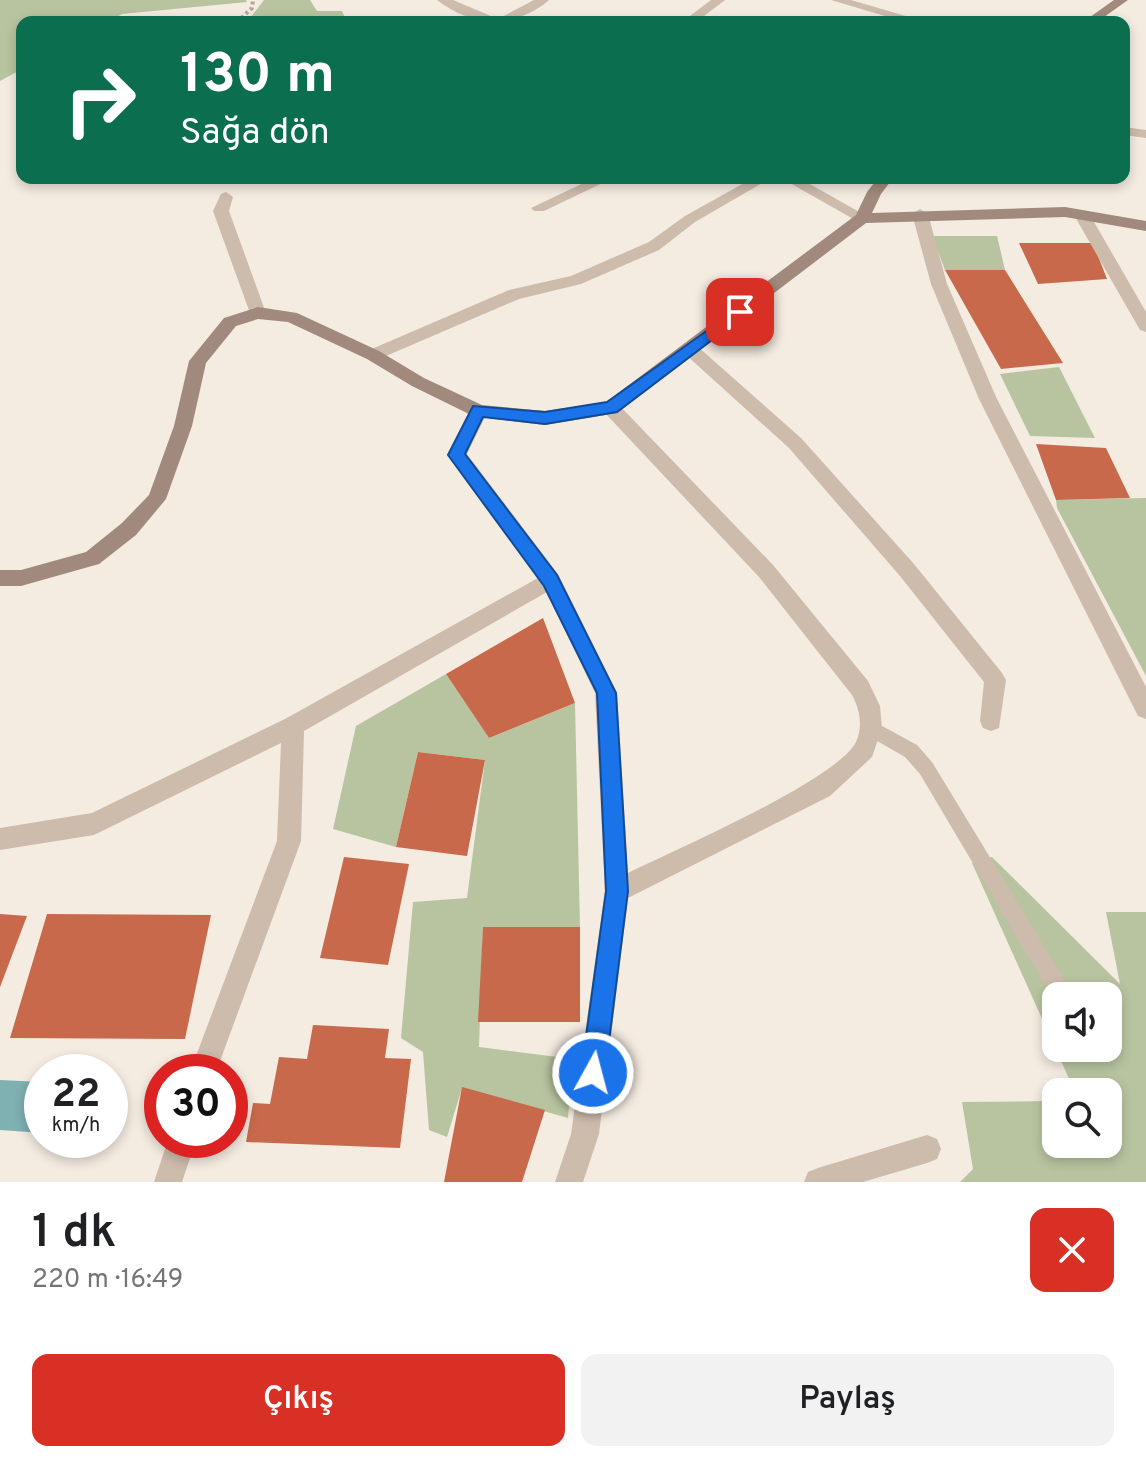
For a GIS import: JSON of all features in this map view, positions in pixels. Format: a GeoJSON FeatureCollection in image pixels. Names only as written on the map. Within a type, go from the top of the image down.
{"type":"FeatureCollection","features":[{"type":"Feature","properties":{"kind":"street"},"geometry":{"type":"LineString","coordinates":[[443,0],[465,16]]}},
{"type":"Feature","properties":{"kind":"street"},"geometry":{"type":"LineString","coordinates":[[513,16],[543,0]]}},
{"type":"Feature","properties":{"kind":"street"},"geometry":{"type":"LineString","coordinates":[[696,16],[719,0]]}},
{"type":"Feature","properties":{"kind":"street"},"geometry":{"type":"LineString","coordinates":[[837,0],[900,16]]}},
{"type":"Feature","properties":{"kind":"street"},"geometry":{"type":"LineString","coordinates":[[1098,16],[1122,0]]}},
{"type":"Feature","properties":{"kind":"street"},"geometry":{"type":"LineString","coordinates":[[874,16],[881,10]]}},
{"type":"Feature","properties":{"kind":"street"},"geometry":{"type":"LineString","coordinates":[[539,208],[593,184]]}},
{"type":"Feature","properties":{"kind":"street"},"geometry":{"type":"LineString","coordinates":[[373,355],[515,294],[575,280],[654,246],[690,219],[753,184]]}},
{"type":"Feature","properties":{"kind":"street"},"geometry":{"type":"LineString","coordinates":[[799,184],[862,218],[1065,212],[1146,226]]}},
{"type":"Feature","properties":{"kind":"street"},"geometry":{"type":"LineString","coordinates":[[0,578],[21,578],[92,558],[129,529],[157,499],[183,426],[198,361],[230,322],[258,313],[291,317],[373,355],[418,382],[479,411],[545,418],[611,408],[862,218],[881,184]]}},
{"type":"Feature","properties":{"kind":"street"},"geometry":{"type":"LineString","coordinates":[[226,197],[221,211],[258,313]]}},
{"type":"Feature","properties":{"kind":"street"},"geometry":{"type":"LineString","coordinates":[[920,214],[939,284],[988,399],[1146,709]]}},
{"type":"Feature","properties":{"kind":"street"},"geometry":{"type":"LineString","coordinates":[[1082,215],[1146,326]]}},
{"type":"Feature","properties":{"kind":"street"},"geometry":{"type":"LineString","coordinates":[[691,350],[795,443],[936,607],[995,680],[991,721]]}},
{"type":"Feature","properties":{"kind":"street"},"geometry":{"type":"LineString","coordinates":[[611,408],[766,571],[860,688],[869,706],[871,728],[864,750],[822,788],[617,891]]}},
{"type":"Feature","properties":{"kind":"street"},"geometry":{"type":"LineString","coordinates":[[479,411],[457,455],[551,580],[606,693],[617,891],[585,1134],[569,1182]]}},
{"type":"Feature","properties":{"kind":"street"},"geometry":{"type":"LineString","coordinates":[[0,839],[94,824],[293,726],[551,580]]}},
{"type":"Feature","properties":{"kind":"street"},"geometry":{"type":"LineString","coordinates":[[210,1054],[289,841],[293,726]]}},
{"type":"Feature","properties":{"kind":"street"},"geometry":{"type":"LineString","coordinates":[[818,1182],[927,1149]]}},
{"type":"Feature","properties":{"kind":"street"},"geometry":{"type":"LineString","coordinates":[[168,1182],[176,1158]]}},
{"type":"Feature","properties":{"kind":"lane"},"geometry":{"type":"LineString","coordinates":[[871,728],[911,751],[926,768],[1054,982]]}},
{"type":"Feature","properties":{"kind":"green space"},"geometry":{"type":"Polygon","coordinates":[[[0,0],[247,2],[118,16],[16,16],[16,72],[0,81],[0,0]]]}},
{"type":"Feature","properties":{"kind":"green space"},"geometry":{"type":"Polygon","coordinates":[[[264,0],[310,0],[317,11],[342,11],[344,16],[252,16],[264,0]]]}},
{"type":"Feature","properties":{"kind":"green space"},"geometry":{"type":"Polygon","coordinates":[[[932,236],[997,236],[1005,270],[945,270],[932,236]]]}},
{"type":"Feature","properties":{"kind":"green space"},"geometry":{"type":"Polygon","coordinates":[[[1059,367],[1095,438],[1030,436],[1000,374],[1059,367]]]}},
{"type":"Feature","properties":{"kind":"green space"},"geometry":{"type":"Polygon","coordinates":[[[1146,498],[1146,676],[1057,508],[1056,500],[1146,498]]]}},
{"type":"Feature","properties":{"kind":"green space"},"geometry":{"type":"Polygon","coordinates":[[[446,674],[489,738],[575,703],[580,927],[483,927],[479,1047],[573,1059],[568,1118],[462,1088],[447,1137],[429,1130],[423,1052],[401,1038],[413,902],[467,898],[485,760],[418,752],[396,847],[333,829],[356,726],[446,674]]]}},
{"type":"Feature","properties":{"kind":"green space"},"geometry":{"type":"Polygon","coordinates":[[[992,857],[1118,982],[1042,982],[1042,1019],[972,863],[992,857]]]}},
{"type":"Feature","properties":{"kind":"green space"},"geometry":{"type":"Polygon","coordinates":[[[1106,912],[1146,912],[1146,1182],[960,1182],[973,1169],[962,1102],[1042,1101],[1042,1158],[1122,1158],[1122,1078],[1069,1078],[1062,1062],[1122,1062],[1122,982],[1106,912]]]}},
{"type":"Feature","properties":{"kind":"water"},"geometry":{"type":"Polygon","coordinates":[[[0,1080],[24,1081],[24,1132],[0,1130],[0,1080]]]}},
{"type":"Feature","properties":{"kind":"building"},"geometry":{"type":"Polygon","coordinates":[[[1019,243],[1093,243],[1107,279],[1038,284],[1019,243]]]}},
{"type":"Feature","properties":{"kind":"building"},"geometry":{"type":"Polygon","coordinates":[[[945,270],[1005,270],[1063,363],[1001,369],[945,270]]]}},
{"type":"Feature","properties":{"kind":"building"},"geometry":{"type":"Polygon","coordinates":[[[1036,444],[1106,448],[1130,498],[1056,500],[1036,444]]]}},
{"type":"Feature","properties":{"kind":"building"},"geometry":{"type":"Polygon","coordinates":[[[543,618],[575,703],[489,738],[446,674],[543,618]]]}},
{"type":"Feature","properties":{"kind":"building"},"geometry":{"type":"Polygon","coordinates":[[[418,752],[485,760],[467,856],[396,847],[418,752]]]}},
{"type":"Feature","properties":{"kind":"building"},"geometry":{"type":"Polygon","coordinates":[[[344,857],[409,864],[388,965],[320,958],[344,857]]]}},
{"type":"Feature","properties":{"kind":"building"},"geometry":{"type":"Polygon","coordinates":[[[0,914],[27,916],[0,987],[0,914]]]}},
{"type":"Feature","properties":{"kind":"building"},"geometry":{"type":"Polygon","coordinates":[[[47,914],[211,915],[185,1039],[10,1038],[47,914]]]}},
{"type":"Feature","properties":{"kind":"building"},"geometry":{"type":"Polygon","coordinates":[[[483,927],[580,927],[580,1022],[478,1022],[483,927]]]}},
{"type":"Feature","properties":{"kind":"building"},"geometry":{"type":"Polygon","coordinates":[[[313,1025],[389,1029],[385,1058],[411,1059],[400,1148],[248,1142],[253,1103],[270,1104],[279,1057],[307,1059],[313,1025]]]}},
{"type":"Feature","properties":{"kind":"building"},"geometry":{"type":"Polygon","coordinates":[[[462,1087],[545,1110],[522,1182],[444,1182],[462,1087]]]}},
{"type":"Feature","properties":{"kind":"route"},"geometry":{"type":"LineString","coordinates":[[593,1073],[617,891],[606,693],[551,580],[457,455],[479,411],[545,418],[611,408],[740,312]]}}]}
